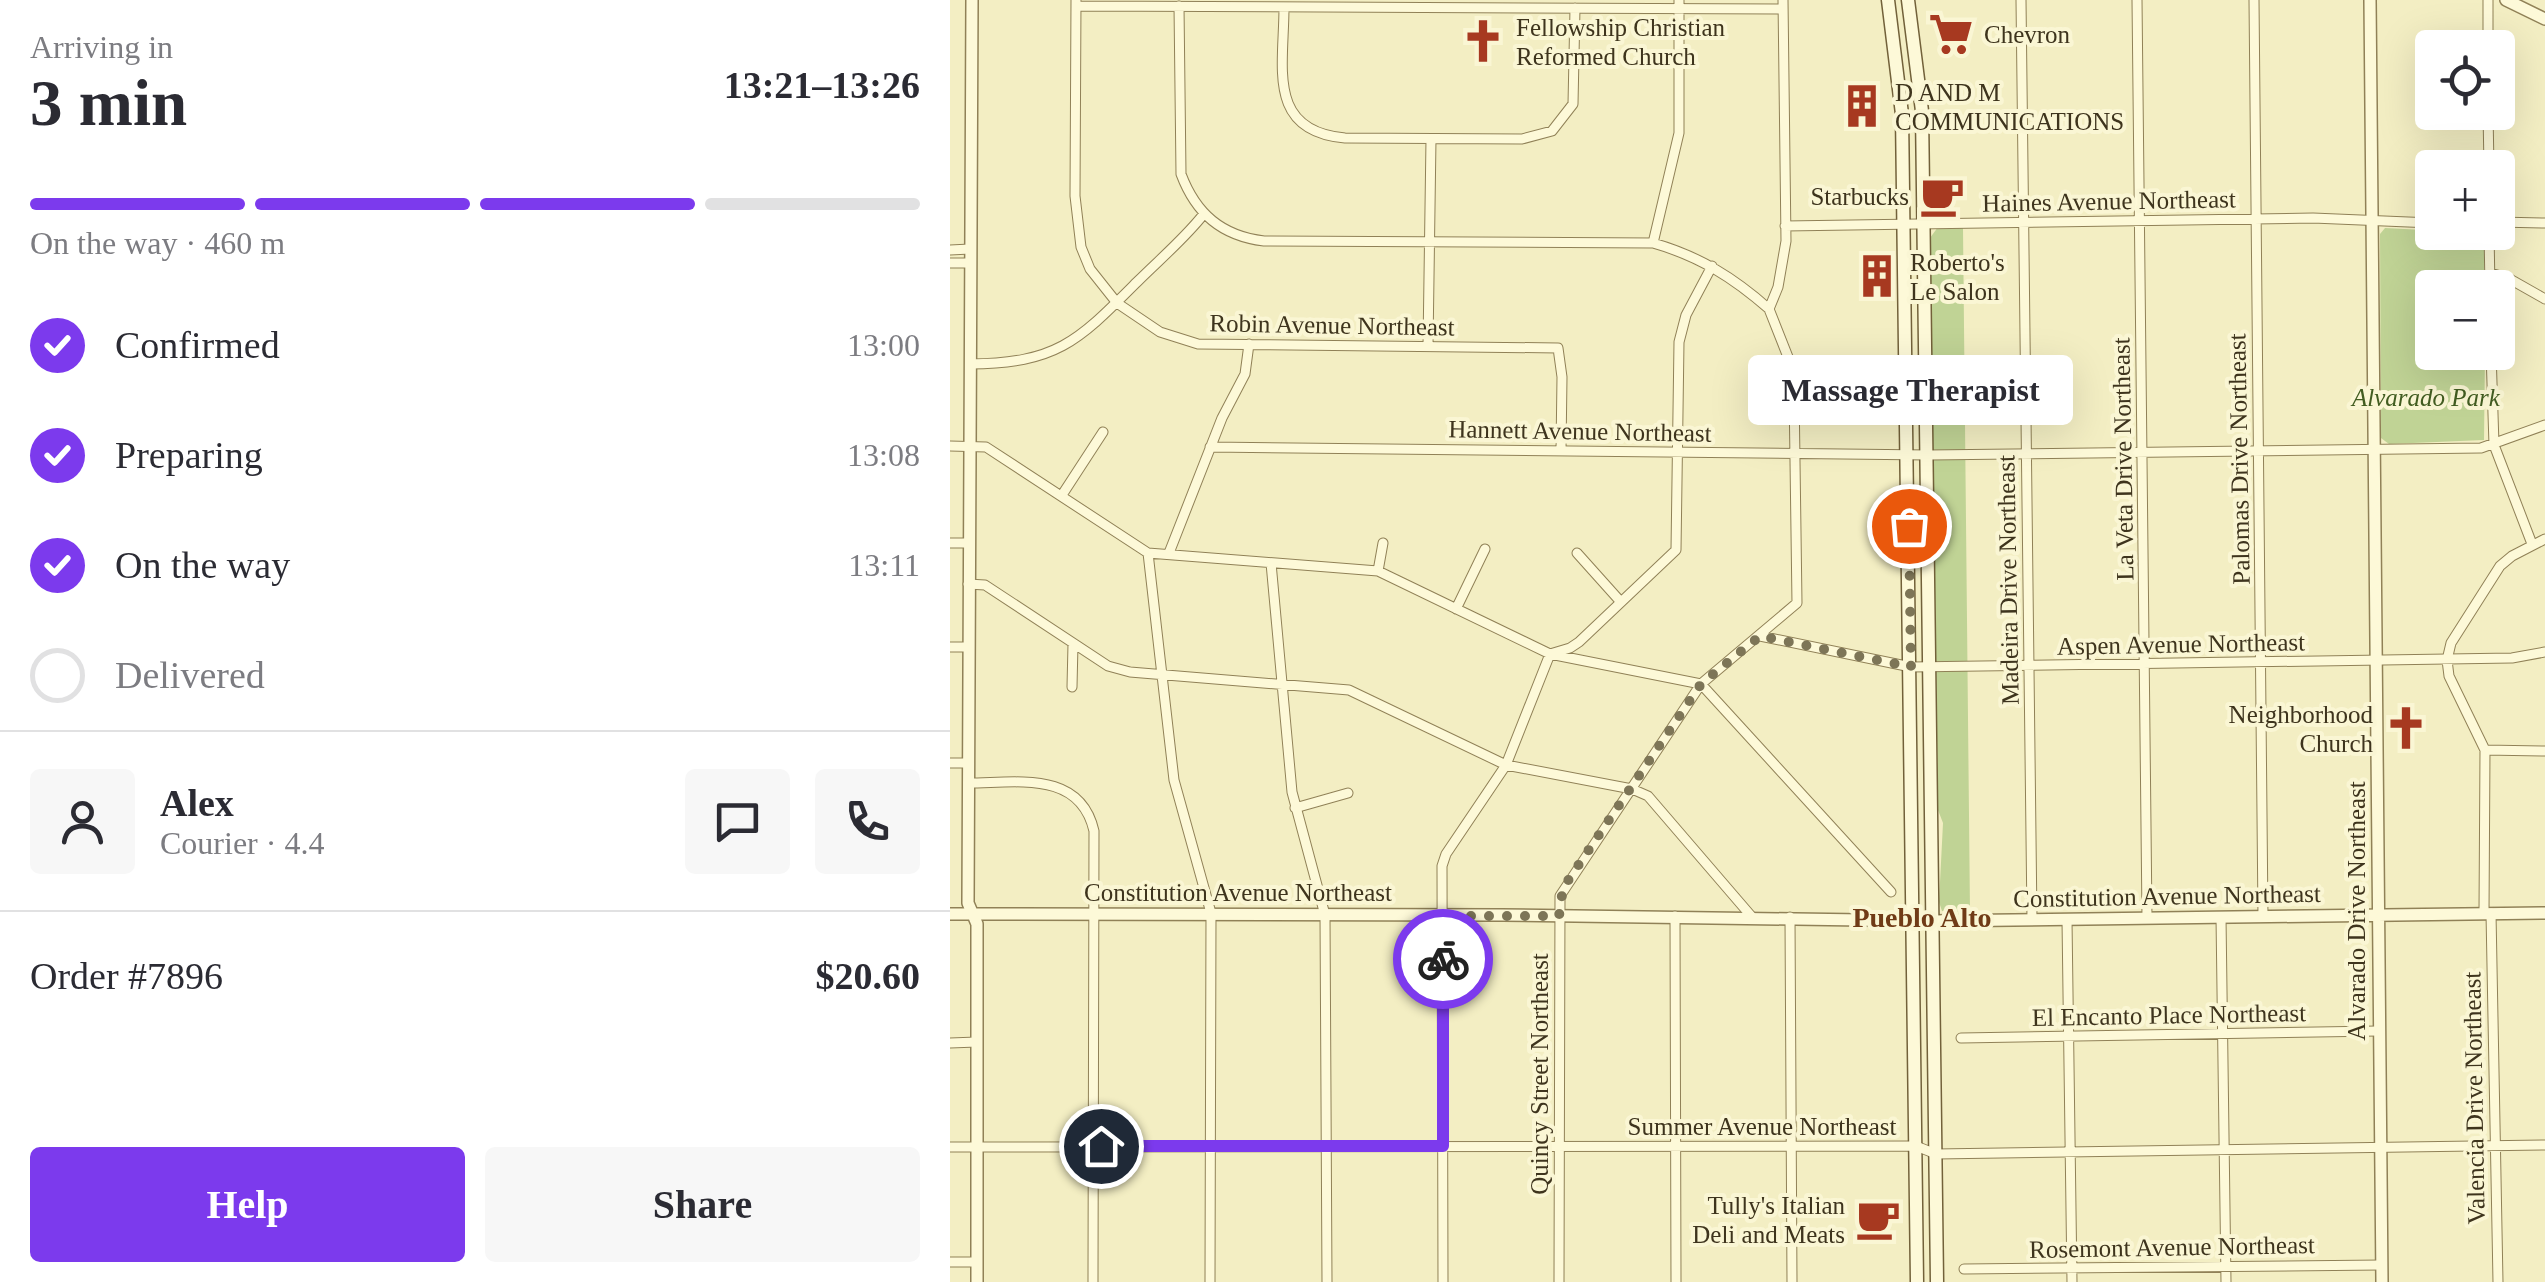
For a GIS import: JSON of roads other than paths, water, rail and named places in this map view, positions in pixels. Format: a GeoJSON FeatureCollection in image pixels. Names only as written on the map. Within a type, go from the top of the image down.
{"type":"FeatureCollection","features":[{"type":"Feature","properties":{"kind":"main road"},"geometry":{"type":"LineString","coordinates":[[1888,0],[1902,114],[1917,1282]]}},
{"type":"Feature","properties":{"kind":"main road"},"geometry":{"type":"LineString","coordinates":[[1908,0],[1922,111],[1937,1282]]}},
{"type":"Feature","properties":{"kind":"street"},"geometry":{"type":"LineString","coordinates":[[972,0],[968,903],[977,924],[977,1282]]}},
{"type":"Feature","properties":{"kind":"street","name":"Madeira Drive Northeast"},"geometry":{"type":"LineString","coordinates":[[2020,0],[2032,920]]}},
{"type":"Feature","properties":{"kind":"street","name":"La Veta Drive Northeast"},"geometry":{"type":"LineString","coordinates":[[2138,0],[2147,918]]}},
{"type":"Feature","properties":{"kind":"street","name":"Palomas Drive Northeast"},"geometry":{"type":"LineString","coordinates":[[2254,0],[2263,917]]}},
{"type":"Feature","properties":{"kind":"street","name":"Alvarado Drive Northeast"},"geometry":{"type":"LineString","coordinates":[[2370,0],[2382,1282]]}},
{"type":"Feature","properties":{"kind":"street"},"geometry":{"type":"LineString","coordinates":[[2488,0],[2488,30]]}},
{"type":"Feature","properties":{"kind":"street"},"geometry":{"type":"LineString","coordinates":[[2506,0],[2545,19]]}},
{"type":"Feature","properties":{"kind":"street"},"geometry":{"type":"LineString","coordinates":[[1116,302],[1090,269],[1076,221],[1076,3],[1284,8],[1783,4],[1785,226],[1779,284],[1769,310],[1740,283],[1712,266],[1653,243],[1244,239],[1203,215],[1189,196],[1181,174],[1179,6]]}},
{"type":"Feature","properties":{"kind":"street"},"geometry":{"type":"LineString","coordinates":[[1653,243],[1679,133],[1679,4]]}},
{"type":"Feature","properties":{"kind":"street"},"geometry":{"type":"LineString","coordinates":[[1284,8],[1286,103],[1295,118],[1322,136],[1431,138],[1534,138],[1552,131],[1566,117],[1576,88],[1574,8]]}},
{"type":"Feature","properties":{"kind":"street"},"geometry":{"type":"LineString","coordinates":[[1428,346],[1431,138]]}},
{"type":"Feature","properties":{"kind":"street"},"geometry":{"type":"LineString","coordinates":[[970,364],[1012,364],[1047,355],[1078,338],[1203,215]]}},
{"type":"Feature","properties":{"kind":"street","name":"Haines Avenue Northeast"},"geometry":{"type":"LineString","coordinates":[[1785,226],[2372,218],[2382,223],[2415,223]]}},
{"type":"Feature","properties":{"kind":"street"},"geometry":{"type":"LineString","coordinates":[[2515,222],[2545,223]]}},
{"type":"Feature","properties":{"kind":"street"},"geometry":{"type":"LineString","coordinates":[[950,250],[970,249]]}},
{"type":"Feature","properties":{"kind":"street"},"geometry":{"type":"LineString","coordinates":[[950,263],[970,263]]}},
{"type":"Feature","properties":{"kind":"street"},"geometry":{"type":"LineString","coordinates":[[1550,654],[1571,648],[1676,550],[1679,342],[1686,315],[1712,266]]}},
{"type":"Feature","properties":{"kind":"street"},"geometry":{"type":"LineString","coordinates":[[2515,282],[2545,299]]}},
{"type":"Feature","properties":{"kind":"street","name":"Robin Avenue Northeast"},"geometry":{"type":"LineString","coordinates":[[1116,302],[1143,324],[1180,339],[1210,345],[1558,348],[1562,377],[1561,450]]}},
{"type":"Feature","properties":{"kind":"street","name":"Quincy Street Northeast"},"geometry":{"type":"LineString","coordinates":[[1559,1282],[1559,916],[1563,888],[1701,684],[1797,603],[1794,390],[1788,357],[1769,310]]}},
{"type":"Feature","properties":{"kind":"street"},"geometry":{"type":"LineString","coordinates":[[1170,553],[1222,418],[1246,374],[1249,344]]}},
{"type":"Feature","properties":{"kind":"street"},"geometry":{"type":"LineString","coordinates":[[2492,370],[2494,445],[2532,544]]}},
{"type":"Feature","properties":{"kind":"street","name":"Hannett Avenue Northeast"},"geometry":{"type":"LineString","coordinates":[[1210,447],[1908,455],[2481,448],[2545,425]]}},
{"type":"Feature","properties":{"kind":"street"},"geometry":{"type":"LineString","coordinates":[[1062,495],[1103,432]]}},
{"type":"Feature","properties":{"kind":"street"},"geometry":{"type":"LineString","coordinates":[[950,446],[986,446],[1148,553],[1378,571],[1550,654],[1701,684],[1891,892]]}},
{"type":"Feature","properties":{"kind":"street"},"geometry":{"type":"LineString","coordinates":[[2447,660],[2451,643],[2500,566],[2545,539]]}},
{"type":"Feature","properties":{"kind":"street"},"geometry":{"type":"LineString","coordinates":[[950,543],[968,544]]}},
{"type":"Feature","properties":{"kind":"street"},"geometry":{"type":"LineString","coordinates":[[1378,571],[1384,543]]}},
{"type":"Feature","properties":{"kind":"street"},"geometry":{"type":"LineString","coordinates":[[1456,609],[1485,549]]}},
{"type":"Feature","properties":{"kind":"street"},"geometry":{"type":"LineString","coordinates":[[1148,553],[1174,780],[1212,914],[1210,1282]]}},
{"type":"Feature","properties":{"kind":"street"},"geometry":{"type":"LineString","coordinates":[[1577,553],[1620,602]]}},
{"type":"Feature","properties":{"kind":"street"},"geometry":{"type":"LineString","coordinates":[[1271,563],[1296,808],[1325,915],[1327,1282]]}},
{"type":"Feature","properties":{"kind":"street"},"geometry":{"type":"LineString","coordinates":[[968,584],[985,584],[1108,666],[1130,672],[1349,690],[1506,765],[1632,789],[1648,796],[1752,917]]}},
{"type":"Feature","properties":{"kind":"street","name":"Aspen Avenue Northeast"},"geometry":{"type":"LineString","coordinates":[[1760,636],[1911,667],[2377,662],[2512,658],[2545,652]]}},
{"type":"Feature","properties":{"kind":"street"},"geometry":{"type":"LineString","coordinates":[[1072,686],[1073,644]]}},
{"type":"Feature","properties":{"kind":"street"},"geometry":{"type":"LineString","coordinates":[[950,647],[968,647]]}},
{"type":"Feature","properties":{"kind":"street"},"geometry":{"type":"LineString","coordinates":[[1443,1282],[1442,866],[1446,854],[1506,765],[1550,654]]}},
{"type":"Feature","properties":{"kind":"street","name":"Valencia Drive Northeast"},"geometry":{"type":"LineString","coordinates":[[2447,660],[2449,676],[2486,750],[2498,1282]]}},
{"type":"Feature","properties":{"kind":"street"},"geometry":{"type":"LineString","coordinates":[[2486,750],[2545,751]]}},
{"type":"Feature","properties":{"kind":"street"},"geometry":{"type":"LineString","coordinates":[[950,764],[968,763]]}},
{"type":"Feature","properties":{"kind":"street"},"geometry":{"type":"LineString","coordinates":[[968,783],[1054,785],[1080,799],[1090,814],[1094,831],[1093,1282]]}},
{"type":"Feature","properties":{"kind":"street"},"geometry":{"type":"LineString","coordinates":[[1296,808],[1348,792]]}},
{"type":"Feature","properties":{"kind":"street","name":"Constitution Avenue Northeast"},"geometry":{"type":"LineString","coordinates":[[950,914],[1675,916],[1931,921],[2545,913]]}},
{"type":"Feature","properties":{"kind":"street"},"geometry":{"type":"LineString","coordinates":[[1675,916],[1676,1282]]}},
{"type":"Feature","properties":{"kind":"street"},"geometry":{"type":"LineString","coordinates":[[1790,917],[1792,1282]]}},
{"type":"Feature","properties":{"kind":"street"},"geometry":{"type":"LineString","coordinates":[[2221,918],[2226,1282]]}},
{"type":"Feature","properties":{"kind":"street"},"geometry":{"type":"LineString","coordinates":[[2067,920],[2072,1282]]}},
{"type":"Feature","properties":{"kind":"street","name":"El Encanto Place Northeast"},"geometry":{"type":"LineString","coordinates":[[1962,1038],[2378,1032]]}},
{"type":"Feature","properties":{"kind":"street"},"geometry":{"type":"LineString","coordinates":[[950,1042],[977,1042]]}},
{"type":"Feature","properties":{"kind":"street","name":"Summer Avenue Northeast"},"geometry":{"type":"LineString","coordinates":[[950,1147],[1916,1146],[1936,1154],[2545,1145]]}},
{"type":"Feature","properties":{"kind":"street"},"geometry":{"type":"LineString","coordinates":[[950,1262],[977,1262]]}},
{"type":"Feature","properties":{"kind":"street","name":"Rosemont Avenue Northeast"},"geometry":{"type":"LineString","coordinates":[[1964,1269],[2381,1265]]}},
{"type":"Feature","properties":{"kind":"place","name":"Chevron"},"geometry":{"type":"Point","coordinates":[1951,34]}},
{"type":"Feature","properties":{"kind":"place","name":"Fellowship Christian Reformed Church"},"geometry":{"type":"Point","coordinates":[1483,41]}},
{"type":"Feature","properties":{"kind":"place","name":"D AND M COMMUNICATIONS"},"geometry":{"type":"Point","coordinates":[1862,106]}},
{"type":"Feature","properties":{"kind":"place","name":"Starbucks"},"geometry":{"type":"Point","coordinates":[1942,196]}},
{"type":"Feature","properties":{"kind":"place","name":"Roberto's Le Salon"},"geometry":{"type":"Point","coordinates":[1877,276]}},
{"type":"Feature","properties":{"kind":"place","name":"Massage Therapist"},"geometry":{"type":"Point","coordinates":[1909,526]}},
{"type":"Feature","properties":{"kind":"place","name":"Neighborhood Church"},"geometry":{"type":"Point","coordinates":[2406,728]}},
{"type":"Feature","properties":{"kind":"place","name":"Tully's Italian Deli and Meats"},"geometry":{"type":"Point","coordinates":[1878,1219]}},
{"type":"Feature","properties":{"kind":"district","name":"Pueblo Alto"},"geometry":{"type":"Point","coordinates":[1922,917]}},
{"type":"Feature","properties":{"kind":"park label","name":"Alvarado Park"},"geometry":{"type":"Point","coordinates":[2426,397]}}]}
